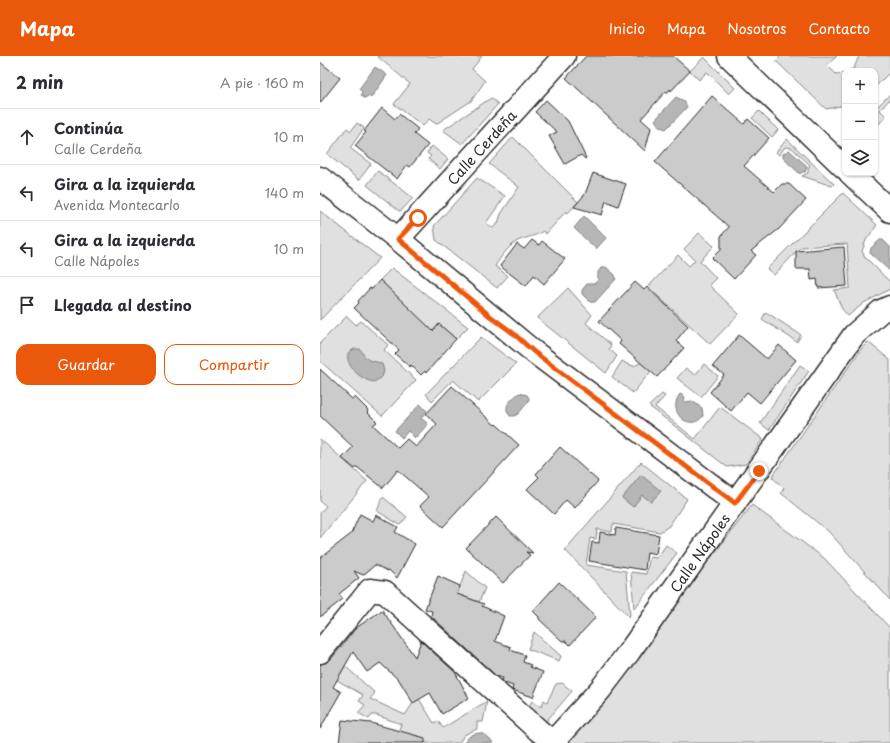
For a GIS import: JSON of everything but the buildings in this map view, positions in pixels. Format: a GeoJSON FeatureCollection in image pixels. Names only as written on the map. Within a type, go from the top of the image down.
{"type":"FeatureCollection","features":[{"type":"Feature","properties":{"kind":"street","name":"Calle Cerdeña"},"geometry":{"type":"LineString","coordinates":[[398,239],[564,56]]}},
{"type":"Feature","properties":{"kind":"street"},"geometry":{"type":"LineString","coordinates":[[729,56],[842,165]]}},
{"type":"Feature","properties":{"kind":"street"},"geometry":{"type":"LineString","coordinates":[[853,176],[890,211]]}},
{"type":"Feature","properties":{"kind":"street"},"geometry":{"type":"LineString","coordinates":[[320,178],[398,239],[534,352],[735,503]]}},
{"type":"Feature","properties":{"kind":"street","name":"Calle Nápoles"},"geometry":{"type":"LineString","coordinates":[[553,742],[600,690],[630,652],[854,335],[881,311],[890,307]]}},
{"type":"Feature","properties":{"kind":"street"},"geometry":{"type":"LineString","coordinates":[[320,652],[370,590],[386,592],[553,742]]}},
{"type":"Feature","properties":{"kind":"shaded area"},"geometry":{"type":"Polygon","coordinates":[[[377,56],[482,56],[472,69],[485,81],[471,101],[436,124],[429,119],[423,126],[394,104],[410,84],[377,56]]]}},
{"type":"Feature","properties":{"kind":"shaded area"},"geometry":{"type":"Polygon","coordinates":[[[781,56],[837,56],[827,65],[836,74],[842,73],[842,106],[826,109],[776,61],[781,56]]]}},
{"type":"Feature","properties":{"kind":"shaded area"},"geometry":{"type":"Polygon","coordinates":[[[859,56],[890,56],[890,72],[878,84],[878,68],[854,68],[859,56]]]}},
{"type":"Feature","properties":{"kind":"shaded area"},"geometry":{"type":"Polygon","coordinates":[[[704,57],[735,88],[729,94],[707,72],[699,80],[690,71],[704,57]]]}},
{"type":"Feature","properties":{"kind":"shaded area"},"geometry":{"type":"Polygon","coordinates":[[[375,67],[387,75],[371,98],[369,96],[364,98],[359,89],[375,67]]]}},
{"type":"Feature","properties":{"kind":"shaded area"},"geometry":{"type":"Polygon","coordinates":[[[890,94],[890,99],[880,110],[886,116],[878,125],[878,106],[890,94]]]}},
{"type":"Feature","properties":{"kind":"shaded area"},"geometry":{"type":"Polygon","coordinates":[[[676,97],[684,101],[687,107],[666,129],[660,127],[655,120],[676,97]]]}},
{"type":"Feature","properties":{"kind":"shaded area"},"geometry":{"type":"Polygon","coordinates":[[[491,98],[498,104],[462,144],[443,130],[491,98]]]}},
{"type":"Feature","properties":{"kind":"shaded area"},"geometry":{"type":"Polygon","coordinates":[[[759,111],[778,130],[772,137],[752,118],[759,111]]]}},
{"type":"Feature","properties":{"kind":"shaded area"},"geometry":{"type":"Polygon","coordinates":[[[357,123],[364,128],[350,148],[371,164],[359,180],[327,154],[347,128],[351,131],[357,123]]]}},
{"type":"Feature","properties":{"kind":"shaded area"},"geometry":{"type":"Polygon","coordinates":[[[513,137],[578,202],[568,213],[566,211],[546,234],[543,231],[537,235],[519,240],[507,250],[495,266],[508,276],[497,288],[436,240],[434,226],[477,178],[505,196],[486,223],[493,228],[498,223],[501,214],[519,187],[489,164],[513,137]]]}},
{"type":"Feature","properties":{"kind":"shaded area"},"geometry":{"type":"Polygon","coordinates":[[[787,139],[834,184],[832,186],[802,176],[808,173],[808,168],[810,165],[792,148],[785,147],[779,155],[776,152],[787,139]]]}},
{"type":"Feature","properties":{"kind":"shaded area"},"geometry":{"type":"Polygon","coordinates":[[[432,146],[448,159],[440,169],[428,159],[431,156],[427,153],[432,146]]]}},
{"type":"Feature","properties":{"kind":"shaded area"},"geometry":{"type":"Polygon","coordinates":[[[789,150],[807,166],[805,172],[800,174],[783,158],[783,154],[789,150]]]}},
{"type":"Feature","properties":{"kind":"shaded area"},"geometry":{"type":"Polygon","coordinates":[[[378,171],[413,198],[402,210],[399,211],[367,185],[378,171]]]}},
{"type":"Feature","properties":{"kind":"shaded area"},"geometry":{"type":"Polygon","coordinates":[[[843,193],[877,225],[866,240],[862,251],[865,257],[890,282],[890,289],[864,303],[848,316],[842,309],[834,290],[850,288],[847,244],[801,247],[774,275],[767,269],[843,193]]]}},
{"type":"Feature","properties":{"kind":"shaded area"},"geometry":{"type":"Polygon","coordinates":[[[320,211],[380,258],[320,320],[320,211]]]}},
{"type":"Feature","properties":{"kind":"shaded area"},"geometry":{"type":"Polygon","coordinates":[[[584,216],[606,238],[596,249],[574,228],[584,216]]]}},
{"type":"Feature","properties":{"kind":"shaded area"},"geometry":{"type":"Polygon","coordinates":[[[699,233],[714,246],[700,261],[716,278],[709,285],[739,314],[710,344],[648,287],[678,255],[689,266],[695,260],[684,249],[699,233]]]}},
{"type":"Feature","properties":{"kind":"shaded area"},"geometry":{"type":"Polygon","coordinates":[[[880,240],[883,240],[890,247],[890,271],[870,253],[871,248],[880,240]]]}},
{"type":"Feature","properties":{"kind":"shaded area"},"geometry":{"type":"Polygon","coordinates":[[[606,267],[615,275],[616,279],[595,302],[590,302],[582,294],[582,290],[587,284],[597,282],[598,272],[601,268],[606,267]]]}},
{"type":"Feature","properties":{"kind":"shaded area"},"geometry":{"type":"Polygon","coordinates":[[[392,268],[468,327],[456,339],[439,324],[430,335],[390,331],[411,310],[380,280],[392,268]]]}},
{"type":"Feature","properties":{"kind":"shaded area"},"geometry":{"type":"Polygon","coordinates":[[[568,288],[592,315],[586,323],[611,345],[609,349],[617,356],[606,373],[537,318],[568,288]]]}},
{"type":"Feature","properties":{"kind":"shaded area"},"geometry":{"type":"Polygon","coordinates":[[[766,312],[801,335],[797,342],[762,319],[766,312]]]}},
{"type":"Feature","properties":{"kind":"shaded area"},"geometry":{"type":"Polygon","coordinates":[[[347,316],[356,325],[361,321],[386,343],[388,345],[384,350],[416,380],[382,416],[320,361],[320,343],[347,316]]]}},
{"type":"Feature","properties":{"kind":"shaded area"},"geometry":{"type":"Polygon","coordinates":[[[481,337],[516,364],[478,402],[453,380],[432,401],[426,394],[481,337]]]}},
{"type":"Feature","properties":{"kind":"shaded area"},"geometry":{"type":"Polygon","coordinates":[[[868,342],[890,360],[890,600],[829,532],[781,493],[784,488],[772,477],[862,348],[868,342]]]}},
{"type":"Feature","properties":{"kind":"shaded area"},"geometry":{"type":"Polygon","coordinates":[[[354,349],[360,349],[365,357],[382,364],[384,371],[382,377],[374,382],[369,381],[355,372],[349,363],[348,358],[348,353],[354,349]]]}},
{"type":"Feature","properties":{"kind":"shaded area"},"geometry":{"type":"Polygon","coordinates":[[[622,361],[634,366],[642,362],[652,370],[633,393],[612,377],[622,361]]]}},
{"type":"Feature","properties":{"kind":"shaded area"},"geometry":{"type":"Polygon","coordinates":[[[704,364],[718,376],[701,397],[677,378],[686,368],[695,375],[704,364]]]}},
{"type":"Feature","properties":{"kind":"shaded area"},"geometry":{"type":"Polygon","coordinates":[[[800,365],[809,371],[769,430],[760,423],[800,365]]]}},
{"type":"Feature","properties":{"kind":"shaded area"},"geometry":{"type":"Polygon","coordinates":[[[519,393],[527,395],[529,398],[528,403],[518,414],[510,416],[507,409],[508,403],[519,393]]]}},
{"type":"Feature","properties":{"kind":"shaded area"},"geometry":{"type":"Polygon","coordinates":[[[662,394],[665,396],[655,407],[695,439],[720,407],[763,439],[746,464],[727,467],[649,406],[662,394]]]}},
{"type":"Feature","properties":{"kind":"shaded area"},"geometry":{"type":"Polygon","coordinates":[[[680,394],[685,397],[684,401],[692,401],[702,408],[703,416],[698,421],[686,421],[681,418],[676,407],[676,401],[680,394]]]}},
{"type":"Feature","properties":{"kind":"shaded area"},"geometry":{"type":"Polygon","coordinates":[[[420,404],[427,411],[421,418],[428,424],[415,438],[408,431],[402,438],[395,431],[420,404]]]}},
{"type":"Feature","properties":{"kind":"shaded area"},"geometry":{"type":"Polygon","coordinates":[[[320,439],[367,481],[320,538],[320,513],[326,506],[320,501],[320,439]]]}},
{"type":"Feature","properties":{"kind":"shaded area"},"geometry":{"type":"Polygon","coordinates":[[[641,462],[687,499],[669,526],[660,532],[613,524],[612,532],[597,529],[596,539],[590,538],[586,565],[626,571],[629,617],[565,550],[641,462]]]}},
{"type":"Feature","properties":{"kind":"shaded area"},"geometry":{"type":"Polygon","coordinates":[[[641,475],[661,491],[651,502],[642,495],[633,507],[622,498],[641,475]]]}},
{"type":"Feature","properties":{"kind":"shaded area"},"geometry":{"type":"Polygon","coordinates":[[[383,497],[407,517],[400,525],[377,511],[383,497]]]}},
{"type":"Feature","properties":{"kind":"shaded area"},"geometry":{"type":"Polygon","coordinates":[[[752,505],[824,558],[890,628],[890,743],[562,743],[605,694],[752,505]]]}},
{"type":"Feature","properties":{"kind":"shaded area"},"geometry":{"type":"Polygon","coordinates":[[[666,545],[677,553],[634,609],[631,572],[646,574],[650,557],[657,558],[666,545]]]}},
{"type":"Feature","properties":{"kind":"shaded area"},"geometry":{"type":"Polygon","coordinates":[[[466,571],[485,588],[479,602],[457,594],[466,571]]]}},
{"type":"Feature","properties":{"kind":"shaded area"},"geometry":{"type":"Polygon","coordinates":[[[534,632],[561,656],[559,661],[528,649],[534,632]]]}},
{"type":"Feature","properties":{"kind":"shaded area"},"geometry":{"type":"Polygon","coordinates":[[[345,666],[375,693],[370,699],[405,715],[413,703],[419,699],[434,723],[438,721],[443,728],[487,701],[483,722],[477,722],[477,729],[464,735],[459,743],[425,743],[397,735],[401,724],[376,715],[372,715],[369,719],[358,713],[365,705],[359,701],[363,695],[337,680],[345,666]]]}},
{"type":"Feature","properties":{"kind":"shaded area"},"geometry":{"type":"Polygon","coordinates":[[[562,683],[572,691],[544,724],[527,710],[532,701],[541,707],[544,700],[547,702],[556,684],[562,683]]]}},
{"type":"Feature","properties":{"kind":"shaded area"},"geometry":{"type":"Polygon","coordinates":[[[479,733],[487,736],[493,743],[464,743],[470,736],[479,733]]]}},
{"type":"Feature","properties":{"kind":"route"},"geometry":{"type":"LineString","coordinates":[[418,218],[398,239],[534,352],[712,486],[735,503],[759,471]]}}]}
